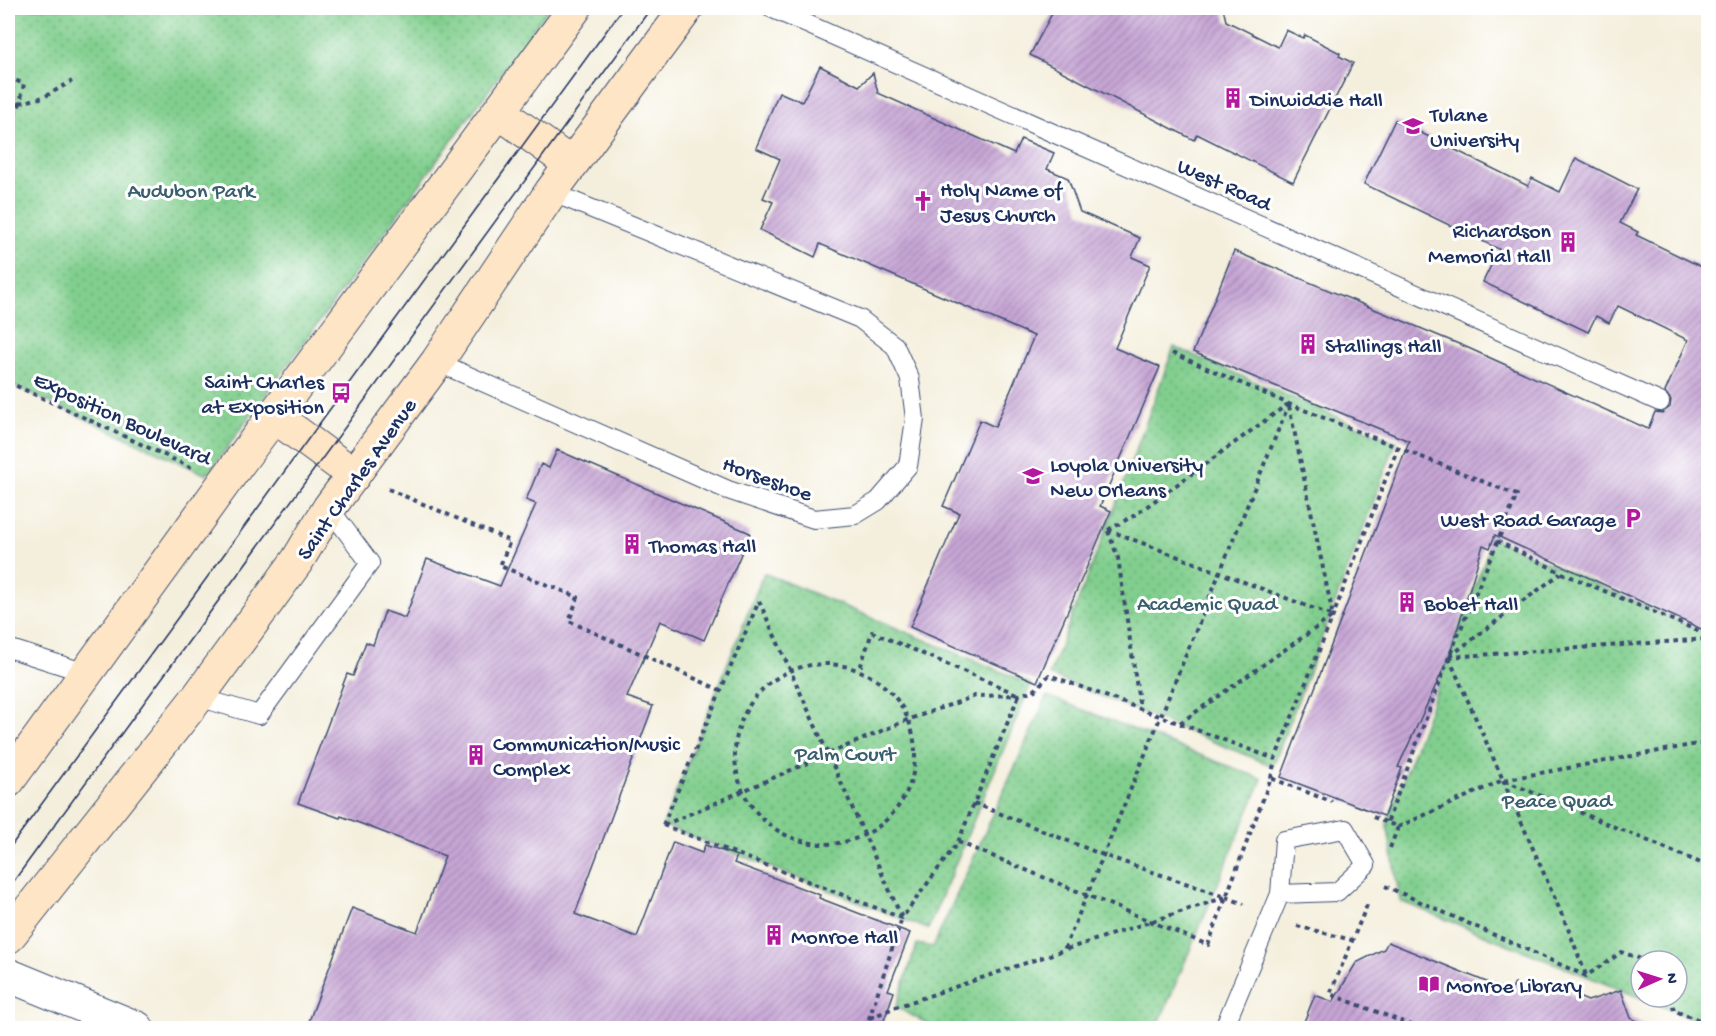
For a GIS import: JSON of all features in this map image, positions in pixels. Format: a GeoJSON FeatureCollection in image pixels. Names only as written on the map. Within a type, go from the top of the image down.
{"type":"FeatureCollection","features":[{"type":"Feature","properties":{"kind":"main road"},"geometry":{"type":"LineString","coordinates":[[8,781],[224,483],[575,8]]}},
{"type":"Feature","properties":{"kind":"main road","name":"Saint Charles Avenue"},"geometry":{"type":"LineString","coordinates":[[8,937],[198,697],[297,561],[329,508],[437,362],[551,192],[687,8]]}},
{"type":"Feature","properties":{"kind":"main road"},"geometry":{"type":"LineString","coordinates":[[499,112],[571,164]]}},
{"type":"Feature","properties":{"kind":"main road"},"geometry":{"type":"LineString","coordinates":[[274,417],[354,475]]}},
{"type":"Feature","properties":{"kind":"street"},"geometry":{"type":"LineString","coordinates":[[8,975],[137,1029]]}},
{"type":"Feature","properties":{"kind":"lane","name":"West Road"},"geometry":{"type":"LineString","coordinates":[[771,8],[1660,402]]}},
{"type":"Feature","properties":{"kind":"lane","name":"Horseshoe"},"geometry":{"type":"LineString","coordinates":[[437,362],[728,490],[814,519],[855,515],[878,501],[908,466],[915,419],[910,379],[895,346],[860,319],[551,192]]}},
{"type":"Feature","properties":{"kind":"lane"},"geometry":{"type":"LineString","coordinates":[[198,697],[259,715],[370,563],[329,508]]}},
{"type":"Feature","properties":{"kind":"lane"},"geometry":{"type":"LineString","coordinates":[[8,648],[86,673]]}},
{"type":"Feature","properties":{"kind":"lane"},"geometry":{"type":"LineString","coordinates":[[1224,1029],[1280,894],[1284,840],[1345,829],[1366,865],[1337,892],[1280,894]]}},
{"type":"Feature","properties":{"kind":"path"},"geometry":{"type":"LineString","coordinates":[[8,77],[24,84],[20,103],[8,127]]}},
{"type":"Feature","properties":{"kind":"path"},"geometry":{"type":"LineString","coordinates":[[20,103],[44,97],[72,81]]}},
{"type":"Feature","properties":{"kind":"path"},"geometry":{"type":"LineString","coordinates":[[1172,353],[1289,404],[1516,495],[1449,657],[1387,823]]}},
{"type":"Feature","properties":{"kind":"path","name":"Exposition Boulevard"},"geometry":{"type":"LineString","coordinates":[[8,382],[224,483]]}},
{"type":"Feature","properties":{"kind":"path"},"geometry":{"type":"LineString","coordinates":[[1108,530],[1135,515],[1289,404]]}},
{"type":"Feature","properties":{"kind":"path"},"geometry":{"type":"LineString","coordinates":[[1064,950],[1289,404]]}},
{"type":"Feature","properties":{"kind":"path"},"geometry":{"type":"LineString","coordinates":[[1289,404],[1333,616]]}},
{"type":"Feature","properties":{"kind":"path"},"geometry":{"type":"LineString","coordinates":[[958,842],[1208,945],[1271,778],[1275,759],[1398,447]]}},
{"type":"Feature","properties":{"kind":"path"},"geometry":{"type":"LineString","coordinates":[[354,475],[510,541],[500,566],[578,597],[569,621],[720,690]]}},
{"type":"Feature","properties":{"kind":"path"},"geometry":{"type":"LineString","coordinates":[[1108,530],[1333,616]]}},
{"type":"Feature","properties":{"kind":"path"},"geometry":{"type":"LineString","coordinates":[[1108,530],[1118,558],[1140,709]]}},
{"type":"Feature","properties":{"kind":"path"},"geometry":{"type":"LineString","coordinates":[[1497,541],[1562,573],[1708,637]]}},
{"type":"Feature","properties":{"kind":"path"},"geometry":{"type":"LineString","coordinates":[[1449,657],[1562,573]]}},
{"type":"Feature","properties":{"kind":"path"},"geometry":{"type":"LineString","coordinates":[[663,825],[759,601],[863,836],[902,918]]}},
{"type":"Feature","properties":{"kind":"path"},"geometry":{"type":"LineString","coordinates":[[1180,723],[1333,616]]}},
{"type":"Feature","properties":{"kind":"path"},"geometry":{"type":"LineString","coordinates":[[859,671],[872,633],[1019,695]]}},
{"type":"Feature","properties":{"kind":"path"},"geometry":{"type":"LineString","coordinates":[[1449,657],[1708,637]]}},
{"type":"Feature","properties":{"kind":"path"},"geometry":{"type":"LineString","coordinates":[[1449,657],[1569,931],[1586,976]]}},
{"type":"Feature","properties":{"kind":"path"},"geometry":{"type":"LineString","coordinates":[[825,664],[859,671],[888,691],[899,704],[907,720],[913,736],[914,753],[913,770],[908,786],[891,815],[863,836],[847,842],[829,844],[811,843],[794,838],[778,831],[764,820],[752,807],[743,791],[737,774],[735,756],[736,738],[741,721],[749,705],[761,691],[775,679],[790,671],[825,664]]}},
{"type":"Feature","properties":{"kind":"path"},"geometry":{"type":"LineString","coordinates":[[663,825],[907,720],[975,696],[1019,695],[1035,690],[1049,675],[1275,759]]}},
{"type":"Feature","properties":{"kind":"path"},"geometry":{"type":"LineString","coordinates":[[866,1029],[902,918],[958,842],[1019,695]]}},
{"type":"Feature","properties":{"kind":"path"},"geometry":{"type":"LineString","coordinates":[[1366,814],[1398,827],[1503,780],[1708,742]]}},
{"type":"Feature","properties":{"kind":"path"},"geometry":{"type":"LineString","coordinates":[[1271,778],[1334,802]]}},
{"type":"Feature","properties":{"kind":"path"},"geometry":{"type":"LineString","coordinates":[[1503,780],[1708,866]]}},
{"type":"Feature","properties":{"kind":"path"},"geometry":{"type":"LineString","coordinates":[[975,802],[1103,855],[1226,897]]}},
{"type":"Feature","properties":{"kind":"path"},"geometry":{"type":"LineString","coordinates":[[663,825],[902,918]]}},
{"type":"Feature","properties":{"kind":"path"},"geometry":{"type":"LineString","coordinates":[[1390,849],[1398,827]]}},
{"type":"Feature","properties":{"kind":"path"},"geometry":{"type":"LineString","coordinates":[[1376,882],[1586,976]]}},
{"type":"Feature","properties":{"kind":"path"},"geometry":{"type":"LineString","coordinates":[[869,1018],[1064,950],[1226,897]]}},
{"type":"Feature","properties":{"kind":"path"},"geometry":{"type":"LineString","coordinates":[[1368,901],[1330,994],[1419,1029]]}},
{"type":"Feature","properties":{"kind":"path"},"geometry":{"type":"LineString","coordinates":[[1586,976],[1622,952],[1629,955]]}},
{"type":"Feature","properties":{"kind":"path"},"geometry":{"type":"LineString","coordinates":[[1674,1009],[1708,1023]]}},
{"type":"Feature","properties":{"kind":"green space","name":"Audubon Park"},"geometry":{"type":"Polygon","coordinates":[[[8,8],[549,8],[207,475],[8,383],[8,8]]]}},
{"type":"Feature","properties":{"kind":"green space","name":"Academic Quad"},"geometry":{"type":"Polygon","coordinates":[[[1174,347],[1396,442],[1273,766],[1049,675],[1174,347]]]}},
{"type":"Feature","properties":{"kind":"green space","name":"Peace Quad"},"geometry":{"type":"Polygon","coordinates":[[[1493,538],[1708,634],[1708,1025],[1668,1009],[1689,1009],[1689,949],[1629,949],[1629,993],[1400,901],[1387,823],[1493,538]]]}},
{"type":"Feature","properties":{"kind":"green space","name":"Palm Court"},"geometry":{"type":"Polygon","coordinates":[[[764,573],[1031,684],[928,929],[663,825],[764,573]]]}},
{"type":"Feature","properties":{"kind":"green space"},"geometry":{"type":"Polygon","coordinates":[[[1047,696],[1262,779],[1157,1028],[929,1028],[930,1025],[896,1007],[917,944],[933,947],[1047,696]]]}},
{"type":"Feature","properties":{"kind":"building","name":"Dinwiddie Hall"},"geometry":{"type":"Polygon","coordinates":[[[1055,8],[1223,8],[1226,21],[1278,47],[1286,30],[1303,38],[1305,35],[1340,53],[1339,56],[1353,63],[1293,182],[1197,134],[1194,140],[1030,55],[1055,8]]]}},
{"type":"Feature","properties":{"kind":"building"},"geometry":{"type":"Polygon","coordinates":[[[820,66],[859,86],[873,73],[878,93],[1014,154],[1021,139],[1054,153],[1047,169],[1068,178],[1080,212],[1140,238],[1132,257],[1150,265],[1115,348],[1160,367],[1100,506],[1111,511],[1037,682],[910,627],[959,513],[943,506],[980,420],[995,427],[1034,336],[820,244],[815,257],[760,230],[773,202],[763,198],[780,159],[756,148],[779,92],[802,102],[820,66]]]}},
{"type":"Feature","properties":{"kind":"building"},"geometry":{"type":"Polygon","coordinates":[[[1395,120],[1528,186],[1532,178],[1560,192],[1576,158],[1637,189],[1620,223],[1638,232],[1636,235],[1708,270],[1708,632],[1495,535],[1490,548],[1483,545],[1449,657],[1398,767],[1402,768],[1384,816],[1281,777],[1409,441],[1193,352],[1234,251],[1466,347],[1648,429],[1655,412],[1662,413],[1670,407],[1671,400],[1665,392],[1688,340],[1618,306],[1609,323],[1596,316],[1588,332],[1483,282],[1499,249],[1364,184],[1395,120]]]}},
{"type":"Feature","properties":{"kind":"building"},"geometry":{"type":"Polygon","coordinates":[[[557,450],[750,533],[704,640],[660,621],[627,697],[653,706],[575,914],[637,937],[673,842],[702,853],[705,845],[737,856],[734,863],[820,895],[819,898],[910,933],[888,990],[894,992],[881,1029],[306,1029],[352,908],[417,932],[445,856],[341,816],[340,818],[298,803],[347,674],[353,676],[366,642],[373,645],[385,611],[405,618],[427,559],[500,586],[536,504],[526,500],[541,464],[549,468],[557,450]]]}},
{"type":"Feature","properties":{"kind":"building","name":"Monroe Library"},"geometry":{"type":"Polygon","coordinates":[[[1388,942],[1511,992],[1515,983],[1550,996],[1555,988],[1588,1001],[1621,990],[1631,1018],[1653,1029],[1301,1029],[1315,995],[1333,1002],[1356,963],[1384,949],[1388,942]]]}},
{"type":"Feature","properties":{"kind":"tram line"},"geometry":{"type":"LineString","coordinates":[[8,850],[623,8]]}},
{"type":"Feature","properties":{"kind":"tram line"},"geometry":{"type":"LineString","coordinates":[[8,889],[651,8]]}},
{"type":"Feature","properties":{"kind":"place","name":"Dinwiddie Hall"},"geometry":{"type":"Point","coordinates":[1233,98]}},
{"type":"Feature","properties":{"kind":"place","name":"Tulane University"},"geometry":{"type":"Point","coordinates":[1413,126]}},
{"type":"Feature","properties":{"kind":"place","name":"Holy Name of Jesus Church"},"geometry":{"type":"Point","coordinates":[923,201]}},
{"type":"Feature","properties":{"kind":"place","name":"Richardson Memorial Hall"},"geometry":{"type":"Point","coordinates":[1568,242]}},
{"type":"Feature","properties":{"kind":"place","name":"Stallings Hall"},"geometry":{"type":"Point","coordinates":[1308,344]}},
{"type":"Feature","properties":{"kind":"place","name":"Saint Charles at Exposition"},"geometry":{"type":"Point","coordinates":[341,393]}},
{"type":"Feature","properties":{"kind":"place","name":"Loyola University New Orleans"},"geometry":{"type":"Point","coordinates":[1033,476]}},
{"type":"Feature","properties":{"kind":"place","name":"West Road Garage"},"geometry":{"type":"Point","coordinates":[1633,518]}},
{"type":"Feature","properties":{"kind":"place","name":"Thomas Hall"},"geometry":{"type":"Point","coordinates":[632,544]}},
{"type":"Feature","properties":{"kind":"place","name":"Bobet Hall"},"geometry":{"type":"Point","coordinates":[1407,602]}},
{"type":"Feature","properties":{"kind":"place","name":"Communication/Music Complex"},"geometry":{"type":"Point","coordinates":[476,755]}},
{"type":"Feature","properties":{"kind":"place","name":"Monroe Hall"},"geometry":{"type":"Point","coordinates":[774,935]}},
{"type":"Feature","properties":{"kind":"place","name":"Monroe Library"},"geometry":{"type":"Point","coordinates":[1429,984]}}]}
